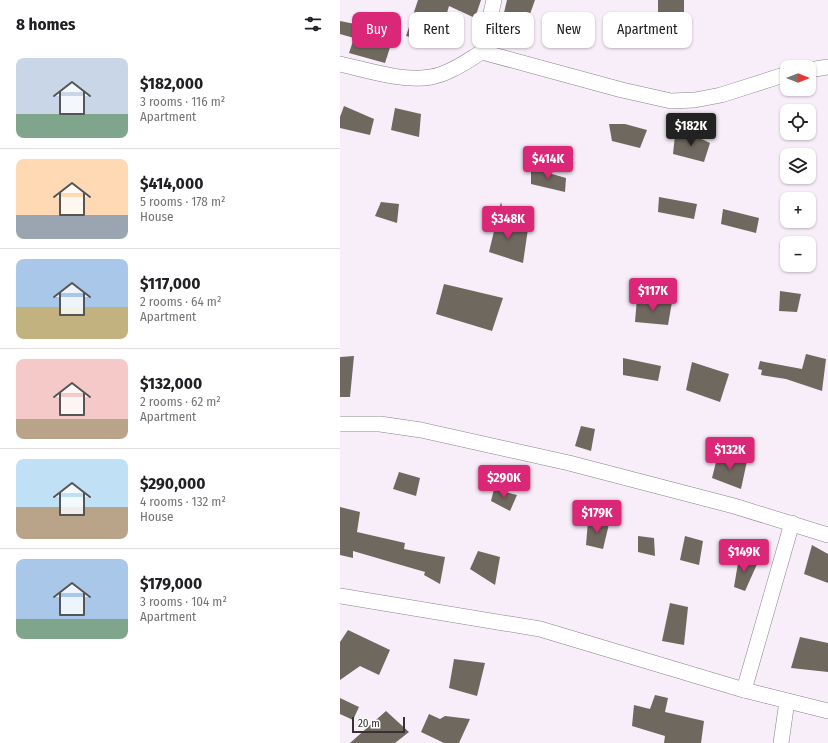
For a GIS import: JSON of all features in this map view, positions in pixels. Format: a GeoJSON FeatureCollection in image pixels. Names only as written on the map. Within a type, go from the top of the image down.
{"type":"FeatureCollection","features":[{"type":"Feature","properties":{"kind":"street"},"geometry":{"type":"LineString","coordinates":[[340,64],[401,78],[431,77],[457,68],[482,52],[494,0]]}},
{"type":"Feature","properties":{"kind":"street"},"geometry":{"type":"LineString","coordinates":[[482,52],[622,90],[671,101],[695,100],[721,94],[780,76]]}},
{"type":"Feature","properties":{"kind":"street"},"geometry":{"type":"LineString","coordinates":[[816,69],[828,67]]}},
{"type":"Feature","properties":{"kind":"street"},"geometry":{"type":"LineString","coordinates":[[340,424],[380,424],[420,430],[562,461],[734,506],[828,535]]}},
{"type":"Feature","properties":{"kind":"street"},"geometry":{"type":"LineString","coordinates":[[744,690],[792,523]]}},
{"type":"Feature","properties":{"kind":"street"},"geometry":{"type":"LineString","coordinates":[[340,596],[540,629],[744,690],[828,711]]}},
{"type":"Feature","properties":{"kind":"street"},"geometry":{"type":"LineString","coordinates":[[781,743],[787,701]]}},
{"type":"Feature","properties":{"kind":"building"},"geometry":{"type":"Polygon","coordinates":[[[418,0],[481,0],[477,12],[472,12],[472,17],[449,6],[447,12],[414,12],[418,0]]]}},
{"type":"Feature","properties":{"kind":"building"},"geometry":{"type":"Polygon","coordinates":[[[507,0],[535,0],[531,12],[504,12],[507,0]]]}},
{"type":"Feature","properties":{"kind":"building"},"geometry":{"type":"Polygon","coordinates":[[[658,0],[684,0],[684,12],[658,12],[658,0]]]}},
{"type":"Feature","properties":{"kind":"building"},"geometry":{"type":"Polygon","coordinates":[[[340,21],[352,23],[352,37],[340,34],[340,21]]]}},
{"type":"Feature","properties":{"kind":"building"},"geometry":{"type":"Polygon","coordinates":[[[409,27],[409,37],[406,36],[409,27]]]}},
{"type":"Feature","properties":{"kind":"building"},"geometry":{"type":"Polygon","coordinates":[[[352,44],[352,48],[390,48],[385,63],[349,53],[352,44]]]}},
{"type":"Feature","properties":{"kind":"building"},"geometry":{"type":"Polygon","coordinates":[[[344,106],[374,119],[370,135],[340,128],[340,117],[344,106]]]}},
{"type":"Feature","properties":{"kind":"building"},"geometry":{"type":"Polygon","coordinates":[[[395,108],[421,114],[419,137],[391,130],[395,108]]]}},
{"type":"Feature","properties":{"kind":"building"},"geometry":{"type":"Polygon","coordinates":[[[609,124],[625,124],[647,130],[640,148],[612,141],[609,124]]]}},
{"type":"Feature","properties":{"kind":"building"},"geometry":{"type":"Polygon","coordinates":[[[675,135],[693,135],[710,143],[704,162],[673,154],[675,135]]]}},
{"type":"Feature","properties":{"kind":"building"},"geometry":{"type":"Polygon","coordinates":[[[531,168],[566,178],[565,192],[531,184],[531,168]]]}},
{"type":"Feature","properties":{"kind":"building"},"geometry":{"type":"Polygon","coordinates":[[[659,197],[697,204],[694,219],[658,212],[659,197]]]}},
{"type":"Feature","properties":{"kind":"building"},"geometry":{"type":"Polygon","coordinates":[[[381,202],[399,204],[397,223],[375,216],[381,202]]]}},
{"type":"Feature","properties":{"kind":"building"},"geometry":{"type":"Polygon","coordinates":[[[501,202],[507,227],[528,229],[523,263],[489,252],[501,202]]]}},
{"type":"Feature","properties":{"kind":"building"},"geometry":{"type":"Polygon","coordinates":[[[723,209],[759,218],[756,233],[721,224],[723,209]]]}},
{"type":"Feature","properties":{"kind":"building"},"geometry":{"type":"Polygon","coordinates":[[[444,284],[503,298],[492,331],[436,314],[444,284]]]}},
{"type":"Feature","properties":{"kind":"building"},"geometry":{"type":"Polygon","coordinates":[[[780,291],[801,294],[797,312],[779,311],[780,291]]]}},
{"type":"Feature","properties":{"kind":"building"},"geometry":{"type":"Polygon","coordinates":[[[637,298],[672,302],[668,325],[635,322],[637,298]]]}},
{"type":"Feature","properties":{"kind":"building"},"geometry":{"type":"Polygon","coordinates":[[[806,354],[826,359],[822,391],[786,379],[761,375],[762,370],[758,369],[760,361],[802,369],[806,354]]]}},
{"type":"Feature","properties":{"kind":"building"},"geometry":{"type":"Polygon","coordinates":[[[354,356],[350,397],[340,397],[340,357],[354,356]]]}},
{"type":"Feature","properties":{"kind":"building"},"geometry":{"type":"Polygon","coordinates":[[[623,358],[661,366],[658,381],[623,375],[623,358]]]}},
{"type":"Feature","properties":{"kind":"building"},"geometry":{"type":"Polygon","coordinates":[[[692,362],[729,374],[720,402],[686,390],[692,362]]]}},
{"type":"Feature","properties":{"kind":"building"},"geometry":{"type":"Polygon","coordinates":[[[581,426],[595,429],[591,451],[575,446],[581,426]]]}},
{"type":"Feature","properties":{"kind":"building"},"geometry":{"type":"Polygon","coordinates":[[[718,454],[747,461],[741,489],[712,478],[718,454]]]}},
{"type":"Feature","properties":{"kind":"building"},"geometry":{"type":"Polygon","coordinates":[[[399,472],[420,478],[416,496],[393,489],[399,472]]]}},
{"type":"Feature","properties":{"kind":"building"},"geometry":{"type":"Polygon","coordinates":[[[494,489],[517,495],[510,511],[491,501],[494,489]]]}},
{"type":"Feature","properties":{"kind":"building"},"geometry":{"type":"Polygon","coordinates":[[[340,507],[360,512],[357,532],[405,543],[404,549],[445,557],[440,584],[424,575],[425,572],[353,551],[353,558],[340,555],[340,507]]]}},
{"type":"Feature","properties":{"kind":"building"},"geometry":{"type":"Polygon","coordinates":[[[588,521],[609,524],[603,549],[586,545],[588,521]]]}},
{"type":"Feature","properties":{"kind":"building"},"geometry":{"type":"Polygon","coordinates":[[[638,536],[654,538],[655,556],[638,552],[638,536]]]}},
{"type":"Feature","properties":{"kind":"building"},"geometry":{"type":"Polygon","coordinates":[[[685,536],[703,541],[699,565],[680,560],[685,536]]]}},
{"type":"Feature","properties":{"kind":"building"},"geometry":{"type":"Polygon","coordinates":[[[812,545],[828,554],[828,583],[804,574],[812,545]]]}},
{"type":"Feature","properties":{"kind":"building"},"geometry":{"type":"Polygon","coordinates":[[[478,551],[500,557],[495,585],[470,569],[478,551]]]}},
{"type":"Feature","properties":{"kind":"building"},"geometry":{"type":"Polygon","coordinates":[[[739,557],[758,562],[745,591],[734,587],[739,557]]]}},
{"type":"Feature","properties":{"kind":"building"},"geometry":{"type":"Polygon","coordinates":[[[670,603],[688,607],[684,645],[662,641],[670,603]]]}},
{"type":"Feature","properties":{"kind":"building"},"geometry":{"type":"Polygon","coordinates":[[[348,630],[390,650],[379,675],[360,666],[340,680],[340,642],[348,630]]]}},
{"type":"Feature","properties":{"kind":"building"},"geometry":{"type":"Polygon","coordinates":[[[800,637],[828,643],[828,672],[791,668],[800,637]]]}},
{"type":"Feature","properties":{"kind":"building"},"geometry":{"type":"Polygon","coordinates":[[[454,659],[485,663],[477,696],[449,688],[454,659]]]}},
{"type":"Feature","properties":{"kind":"building"},"geometry":{"type":"Polygon","coordinates":[[[655,695],[668,698],[665,712],[704,721],[701,743],[664,743],[665,736],[632,726],[634,705],[650,709],[655,695]]]}},
{"type":"Feature","properties":{"kind":"building"},"geometry":{"type":"Polygon","coordinates":[[[340,698],[359,707],[353,720],[340,714],[340,698]]]}},
{"type":"Feature","properties":{"kind":"building"},"geometry":{"type":"Polygon","coordinates":[[[386,711],[409,732],[395,743],[350,743],[386,711]]]}},
{"type":"Feature","properties":{"kind":"building"},"geometry":{"type":"Polygon","coordinates":[[[429,714],[440,719],[445,716],[470,719],[459,743],[444,743],[421,732],[429,714]]]}}]}
